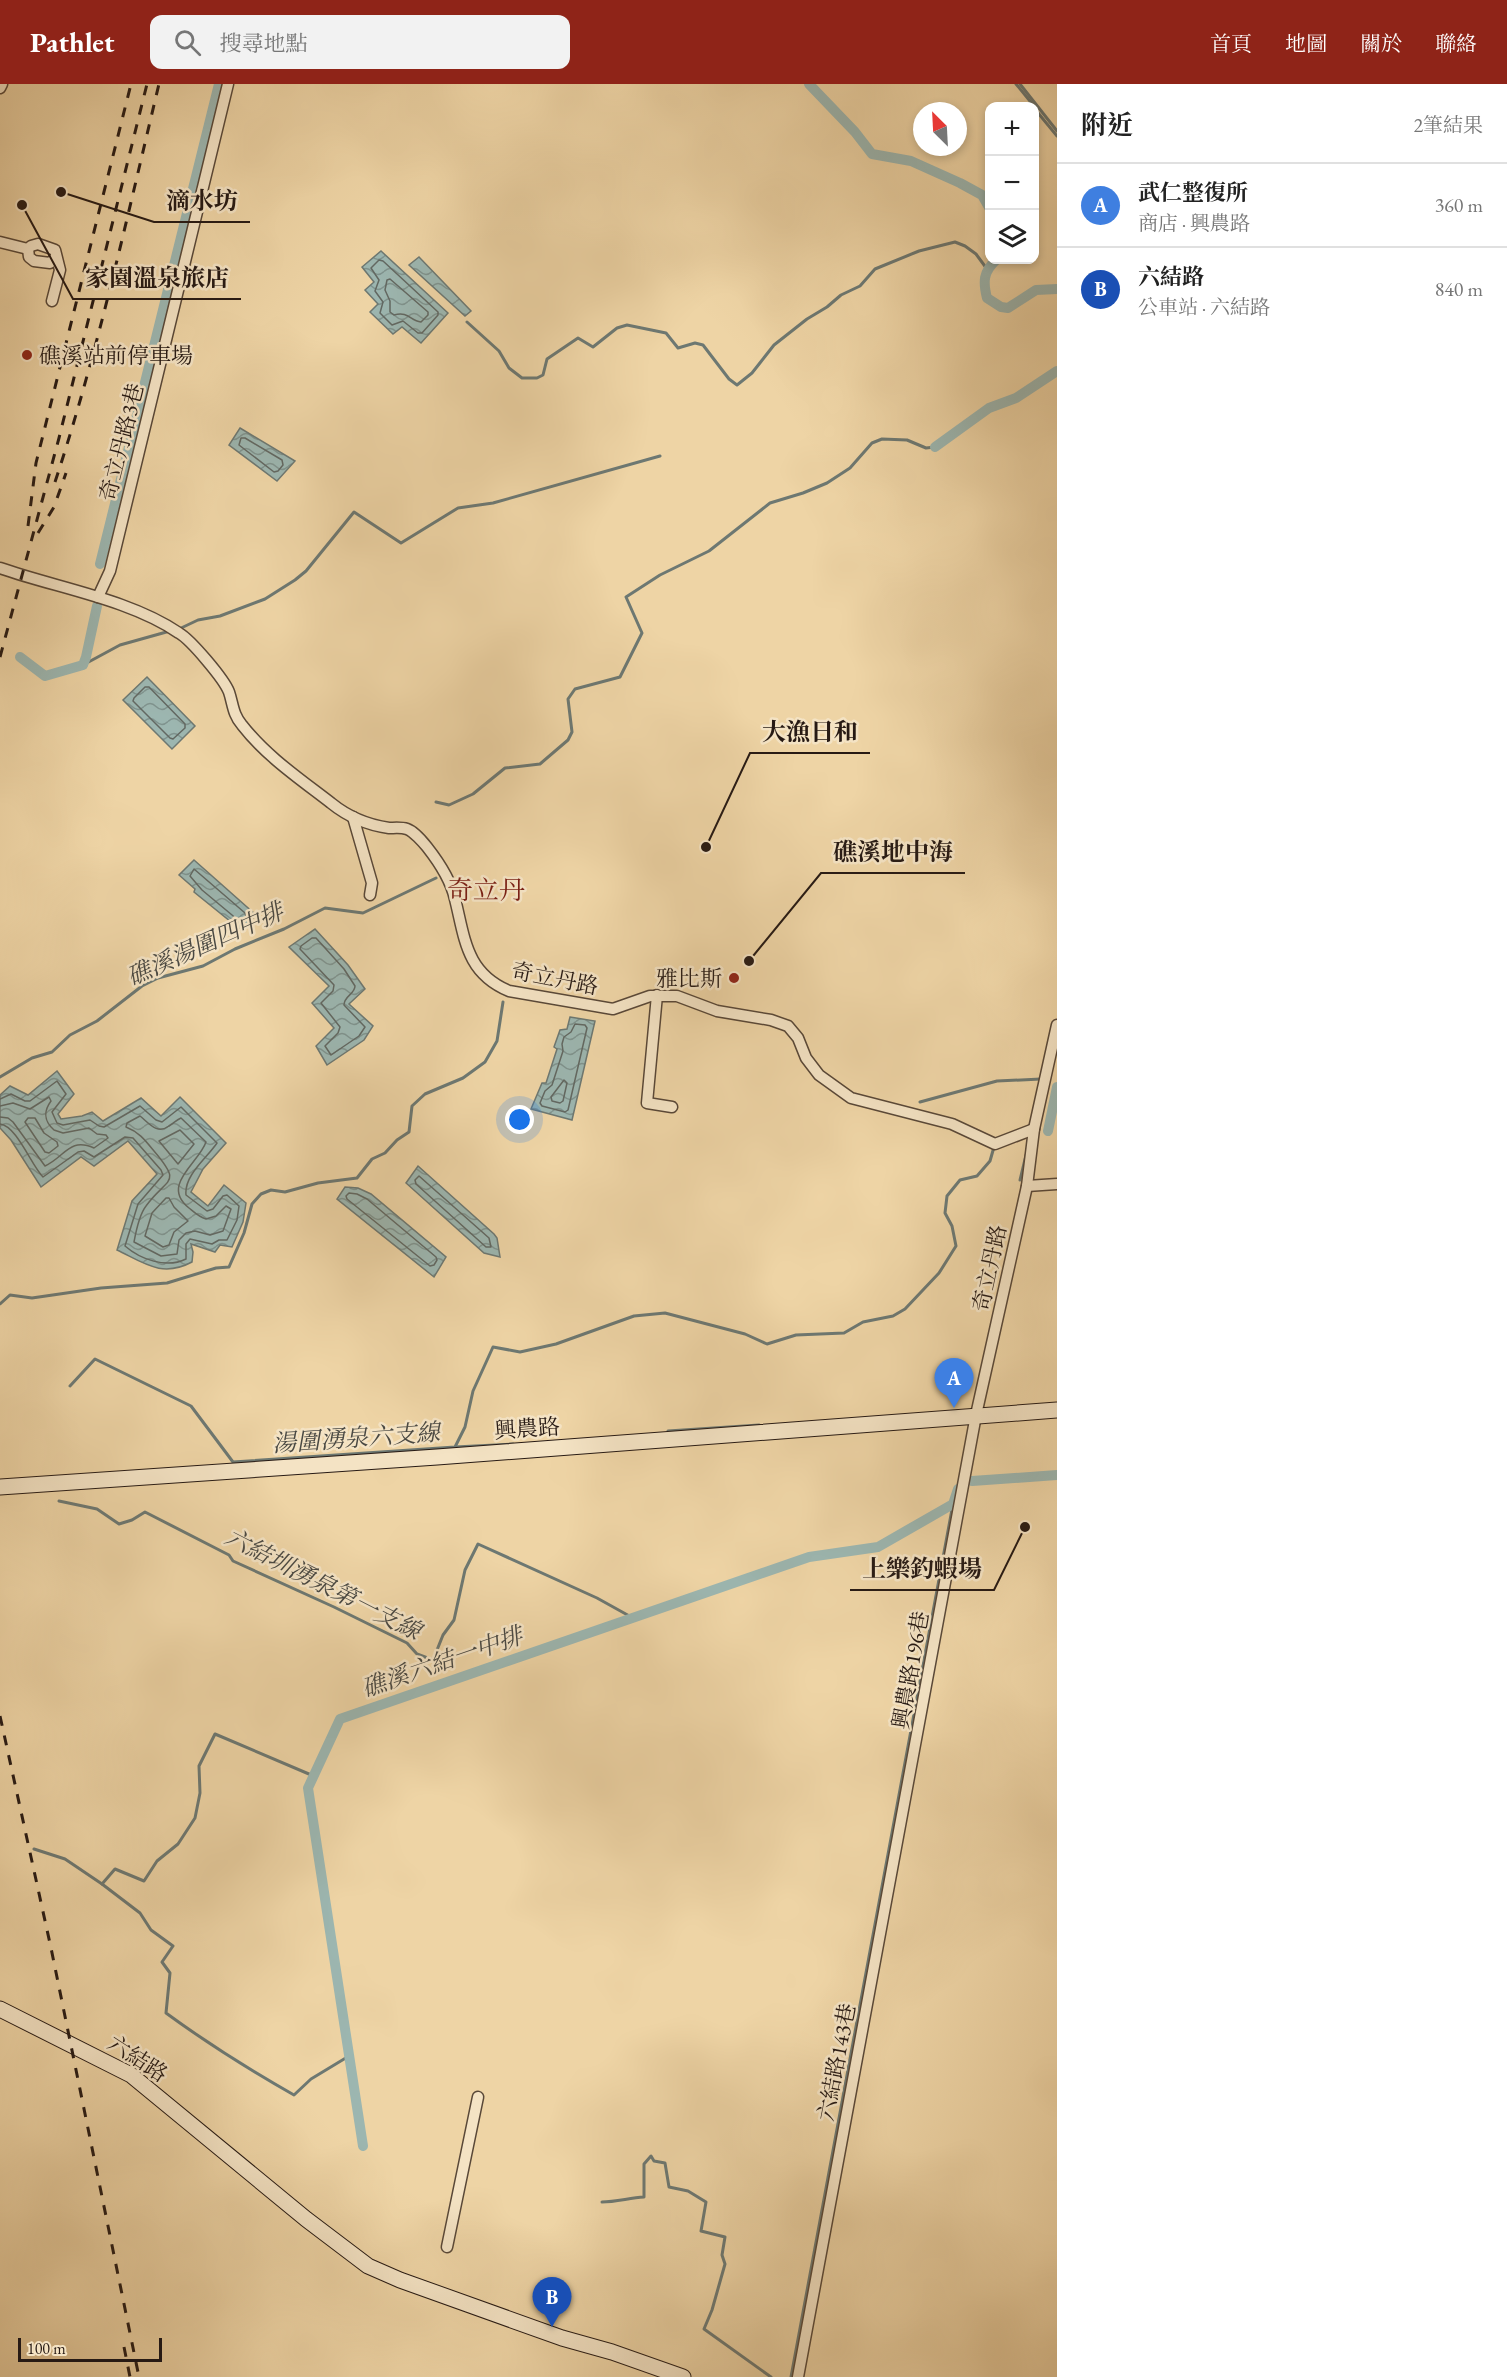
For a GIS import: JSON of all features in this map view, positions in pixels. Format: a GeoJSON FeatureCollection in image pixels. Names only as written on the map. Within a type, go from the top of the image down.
{"type":"FeatureCollection","features":[{"type":"Feature","properties":{"kind":"street"},"geometry":{"type":"LineString","coordinates":[[0,88],[2,84]]}},
{"type":"Feature","properties":{"kind":"street","name":"奇立丹路3巷"},"geometry":{"type":"LineString","coordinates":[[98,597],[110,571],[228,84]]}},
{"type":"Feature","properties":{"kind":"street"},"geometry":{"type":"LineString","coordinates":[[0,243],[28,249],[38,244],[54,250],[60,270],[52,301]]}},
{"type":"Feature","properties":{"kind":"street"},"geometry":{"type":"LineString","coordinates":[[28,249],[28,257],[34,261],[50,263],[56,257]]}},
{"type":"Feature","properties":{"kind":"street","name":"奇立丹路"},"geometry":{"type":"LineString","coordinates":[[0,568],[98,597],[181,633],[210,665],[228,691],[231,706],[241,725],[284,767],[333,805],[353,817],[387,828],[408,829],[426,846],[449,883],[455,898],[459,922],[474,962],[481,974],[494,985],[509,991],[613,1009],[657,995],[677,996],[717,1011],[771,1020],[788,1026],[798,1038],[806,1058],[819,1075],[851,1098],[935,1119],[995,1144],[1034,1129]]}},
{"type":"Feature","properties":{"kind":"street"},"geometry":{"type":"LineString","coordinates":[[353,817],[372,883],[370,895]]}},
{"type":"Feature","properties":{"kind":"street"},"geometry":{"type":"LineString","coordinates":[[657,995],[647,1103],[672,1107]]}},
{"type":"Feature","properties":{"kind":"street","name":"奇立丹路"},"geometry":{"type":"LineString","coordinates":[[976,1415],[1027,1186],[1034,1129],[1057,1025]]}},
{"type":"Feature","properties":{"kind":"street"},"geometry":{"type":"LineString","coordinates":[[1027,1186],[1057,1184]]}},
{"type":"Feature","properties":{"kind":"street","name":"興農路"},"geometry":{"type":"LineString","coordinates":[[0,1487],[1057,1410]]}},
{"type":"Feature","properties":{"kind":"street","name":"興農路196巷"},"geometry":{"type":"LineString","coordinates":[[914,1755],[976,1415]]}},
{"type":"Feature","properties":{"kind":"street","name":"六結路143巷"},"geometry":{"type":"LineString","coordinates":[[798,2377],[914,1755]]}},
{"type":"Feature","properties":{"kind":"street","name":"六結路"},"geometry":{"type":"LineString","coordinates":[[0,2009],[131,2075],[315,2226],[368,2266],[400,2280],[562,2338],[612,2352],[683,2377]]}},
{"type":"Feature","properties":{"kind":"street"},"geometry":{"type":"LineString","coordinates":[[447,2247],[478,2097]]}},
{"type":"Feature","properties":{"kind":"water"},"geometry":{"type":"Polygon","coordinates":[[[381,251],[448,313],[421,343],[402,327],[393,334],[370,312],[378,304],[365,290],[374,282],[362,267],[381,251]]]}},
{"type":"Feature","properties":{"kind":"water"},"geometry":{"type":"Polygon","coordinates":[[[419,257],[471,311],[465,316],[409,265],[419,257]]]}},
{"type":"Feature","properties":{"kind":"water"},"geometry":{"type":"Polygon","coordinates":[[[240,428],[295,461],[277,481],[229,445],[240,428]]]}},
{"type":"Feature","properties":{"kind":"water"},"geometry":{"type":"Polygon","coordinates":[[[147,677],[195,726],[172,749],[123,700],[147,677]]]}},
{"type":"Feature","properties":{"kind":"water"},"geometry":{"type":"Polygon","coordinates":[[[194,860],[256,915],[241,930],[194,892],[195,889],[179,875],[194,860]]]}},
{"type":"Feature","properties":{"kind":"water"},"geometry":{"type":"Polygon","coordinates":[[[315,929],[348,965],[365,989],[349,1004],[373,1026],[364,1040],[327,1065],[316,1046],[334,1028],[312,1003],[329,986],[289,947],[315,929]]]}},
{"type":"Feature","properties":{"kind":"water"},"geometry":{"type":"Polygon","coordinates":[[[570,1017],[595,1021],[572,1120],[531,1109],[542,1083],[546,1083],[557,1049],[554,1047],[560,1030],[567,1029],[570,1017]]]}},
{"type":"Feature","properties":{"kind":"water"},"geometry":{"type":"Polygon","coordinates":[[[57,1071],[74,1094],[58,1114],[61,1119],[92,1112],[103,1121],[141,1098],[161,1116],[180,1097],[226,1143],[203,1169],[191,1192],[208,1206],[224,1185],[246,1203],[243,1222],[232,1247],[220,1245],[215,1252],[191,1244],[192,1262],[171,1269],[153,1267],[117,1250],[132,1201],[157,1174],[128,1141],[94,1166],[81,1157],[41,1187],[11,1140],[0,1128],[0,1095],[10,1086],[28,1095],[57,1071]]]}},
{"type":"Feature","properties":{"kind":"water"},"geometry":{"type":"Polygon","coordinates":[[[418,1166],[494,1234],[497,1238],[500,1257],[484,1253],[406,1183],[418,1166]]]}},
{"type":"Feature","properties":{"kind":"water"},"geometry":{"type":"Polygon","coordinates":[[[345,1187],[358,1188],[371,1194],[446,1257],[434,1277],[337,1199],[345,1187]]]}},
{"type":"Feature","properties":{"kind":"waterway"},"geometry":{"type":"LineString","coordinates":[[100,564],[219,84]]}},
{"type":"Feature","properties":{"kind":"waterway"},"geometry":{"type":"LineString","coordinates":[[809,84],[855,132],[872,154],[911,161],[960,183],[982,195],[985,200]]}},
{"type":"Feature","properties":{"kind":"waterway"},"geometry":{"type":"LineString","coordinates":[[1016,84],[1031,102]]}},
{"type":"Feature","properties":{"kind":"waterway"},"geometry":{"type":"LineString","coordinates":[[1020,84],[1057,131]]}},
{"type":"Feature","properties":{"kind":"waterway"},"geometry":{"type":"LineString","coordinates":[[1039,114],[1057,136]]}},
{"type":"Feature","properties":{"kind":"waterway"},"geometry":{"type":"LineString","coordinates":[[467,322],[499,351],[509,368],[522,378],[537,378],[543,375],[547,359],[578,338],[593,347],[617,328],[627,325],[666,333],[678,348],[695,343],[703,345],[729,379],[737,385],[752,373],[774,345],[841,295],[860,286],[875,269],[919,251],[955,242],[976,254],[987,269]]}},
{"type":"Feature","properties":{"kind":"waterway"},"geometry":{"type":"LineString","coordinates":[[992,264],[985,278],[987,298],[1001,307],[1008,308],[1036,290],[1057,289]]}},
{"type":"Feature","properties":{"kind":"waterway"},"geometry":{"type":"LineString","coordinates":[[935,447],[989,408],[1016,398],[1057,371]]}},
{"type":"Feature","properties":{"kind":"waterway"},"geometry":{"type":"LineString","coordinates":[[436,802],[449,805],[473,794],[505,768],[540,764],[568,740],[572,732],[568,699],[575,689],[620,677],[642,633],[626,597],[660,575],[709,551],[770,503],[827,483],[850,468],[872,443],[882,439],[907,440],[926,448],[935,447]]}},
{"type":"Feature","properties":{"kind":"waterway"},"geometry":{"type":"LineString","coordinates":[[179,629],[198,620],[220,616],[265,599],[295,580],[306,571],[354,512],[401,543],[458,508],[493,503],[660,456]]}},
{"type":"Feature","properties":{"kind":"waterway"},"geometry":{"type":"LineString","coordinates":[[20,657],[45,676],[83,665],[97,606]]}},
{"type":"Feature","properties":{"kind":"waterway"},"geometry":{"type":"LineString","coordinates":[[83,665],[120,645],[170,631]]}},
{"type":"Feature","properties":{"kind":"waterway","name":"礁溪湯圍四中排"},"geometry":{"type":"LineString","coordinates":[[0,1077],[32,1058],[52,1052],[70,1035],[97,1021],[142,986],[158,978],[203,966],[325,908],[363,913],[436,878]]}},
{"type":"Feature","properties":{"kind":"waterway"},"geometry":{"type":"LineString","coordinates":[[0,1304],[10,1295],[32,1298],[101,1288],[167,1283],[216,1268],[229,1267],[244,1233],[252,1204],[261,1194],[271,1190],[285,1192],[318,1183],[357,1178],[372,1159],[385,1153],[397,1140],[409,1132],[412,1106],[425,1094],[463,1078],[485,1062],[497,1041],[503,1002]]}},
{"type":"Feature","properties":{"kind":"waterway"},"geometry":{"type":"LineString","coordinates":[[920,1102],[997,1081],[1041,1079]]}},
{"type":"Feature","properties":{"kind":"waterway"},"geometry":{"type":"LineString","coordinates":[[1048,1131],[1057,1087]]}},
{"type":"Feature","properties":{"kind":"waterway","name":"湯圍湧泉六支線"},"geometry":{"type":"LineString","coordinates":[[70,1386],[95,1359],[191,1406],[233,1462],[455,1447],[465,1427],[473,1391],[493,1347],[520,1352],[556,1344],[634,1316],[665,1313],[745,1334],[767,1344],[796,1335],[844,1333],[863,1322],[893,1316],[905,1309],[939,1273],[956,1246],[952,1226],[945,1213],[947,1196],[960,1180],[977,1176],[990,1161],[994,1147]]}},
{"type":"Feature","properties":{"kind":"waterway"},"geometry":{"type":"LineString","coordinates":[[1020,1180],[1026,1155]]}},
{"type":"Feature","properties":{"kind":"waterway"},"geometry":{"type":"LineString","coordinates":[[668,1431],[759,1425]]}},
{"type":"Feature","properties":{"kind":"waterway"},"geometry":{"type":"LineString","coordinates":[[455,1447],[513,1444]]}},
{"type":"Feature","properties":{"kind":"waterway"},"geometry":{"type":"LineString","coordinates":[[972,1481],[1057,1475]]}},
{"type":"Feature","properties":{"kind":"waterway","name":"礁溪六結一中排"},"geometry":{"type":"LineString","coordinates":[[363,2146],[308,1788],[340,1719],[809,1557],[878,1547],[953,1504],[958,1489]]}},
{"type":"Feature","properties":{"kind":"waterway","name":"六結圳湧泉第一支線"},"geometry":{"type":"LineString","coordinates":[[59,1501],[97,1509],[119,1524],[132,1520],[145,1512],[229,1555],[233,1561],[407,1643],[417,1654],[433,1660],[443,1635],[454,1620],[465,1570],[478,1544],[597,1598],[633,1618]]}},
{"type":"Feature","properties":{"kind":"waterway"},"geometry":{"type":"LineString","coordinates":[[791,2377],[953,1504]]}},
{"type":"Feature","properties":{"kind":"waterway"},"geometry":{"type":"LineString","coordinates":[[102,1884],[115,1869],[144,1881],[157,1861],[178,1844],[195,1818],[200,1793],[199,1766],[215,1734],[316,1777]]}},
{"type":"Feature","properties":{"kind":"waterway"},"geometry":{"type":"LineString","coordinates":[[34,1849],[65,1859],[102,1884],[140,1913],[151,1930],[173,1946],[162,1962],[170,1973],[166,2013],[213,2046],[294,2095],[311,2079],[349,2056]]}},
{"type":"Feature","properties":{"kind":"waterway"},"geometry":{"type":"LineString","coordinates":[[602,2202],[644,2197],[644,2164],[651,2156],[654,2161],[665,2163],[669,2187],[688,2191],[706,2202],[701,2231],[725,2237],[722,2255],[725,2264],[704,2329],[771,2377]]}},
{"type":"Feature","properties":{"kind":"railway"},"geometry":{"type":"LineString","coordinates":[[28,526],[36,463],[131,84]]}},
{"type":"Feature","properties":{"kind":"railway"},"geometry":{"type":"LineString","coordinates":[[0,657],[59,438],[147,84]]}},
{"type":"Feature","properties":{"kind":"railway"},"geometry":{"type":"LineString","coordinates":[[55,482],[85,384],[159,84]]}},
{"type":"Feature","properties":{"kind":"railway"},"geometry":{"type":"LineString","coordinates":[[38,533],[54,507],[66,473]]}},
{"type":"Feature","properties":{"kind":"railway"},"geometry":{"type":"LineString","coordinates":[[0,1716],[51,1948],[139,2377]]}},
{"type":"Feature","properties":{"kind":"railway"},"geometry":{"type":"LineString","coordinates":[[124,2347],[130,2377]]}},
{"type":"Feature","properties":{"kind":"place","name":"滴水坊"},"geometry":{"type":"Point","coordinates":[61,192]}},
{"type":"Feature","properties":{"kind":"place","name":"家園溫泉旅店"},"geometry":{"type":"Point","coordinates":[22,205]}},
{"type":"Feature","properties":{"kind":"place","name":"礁溪站前停車場"},"geometry":{"type":"Point","coordinates":[27,355]}},
{"type":"Feature","properties":{"kind":"place","name":"大漁日和"},"geometry":{"type":"Point","coordinates":[706,847]}},
{"type":"Feature","properties":{"kind":"place","name":"礁溪地中海"},"geometry":{"type":"Point","coordinates":[749,961]}},
{"type":"Feature","properties":{"kind":"place","name":"雅比斯"},"geometry":{"type":"Point","coordinates":[734,978]}},
{"type":"Feature","properties":{"kind":"place","name":"武仁整復所"},"geometry":{"type":"Point","coordinates":[954,1408]}},
{"type":"Feature","properties":{"kind":"place","name":"上樂釣蝦場"},"geometry":{"type":"Point","coordinates":[1025,1527]}},
{"type":"Feature","properties":{"kind":"place","name":"六結路"},"geometry":{"type":"Point","coordinates":[552,2327]}},
{"type":"Feature","properties":{"kind":"district","name":"奇立丹"},"geometry":{"type":"Point","coordinates":[486,890]}}]}
